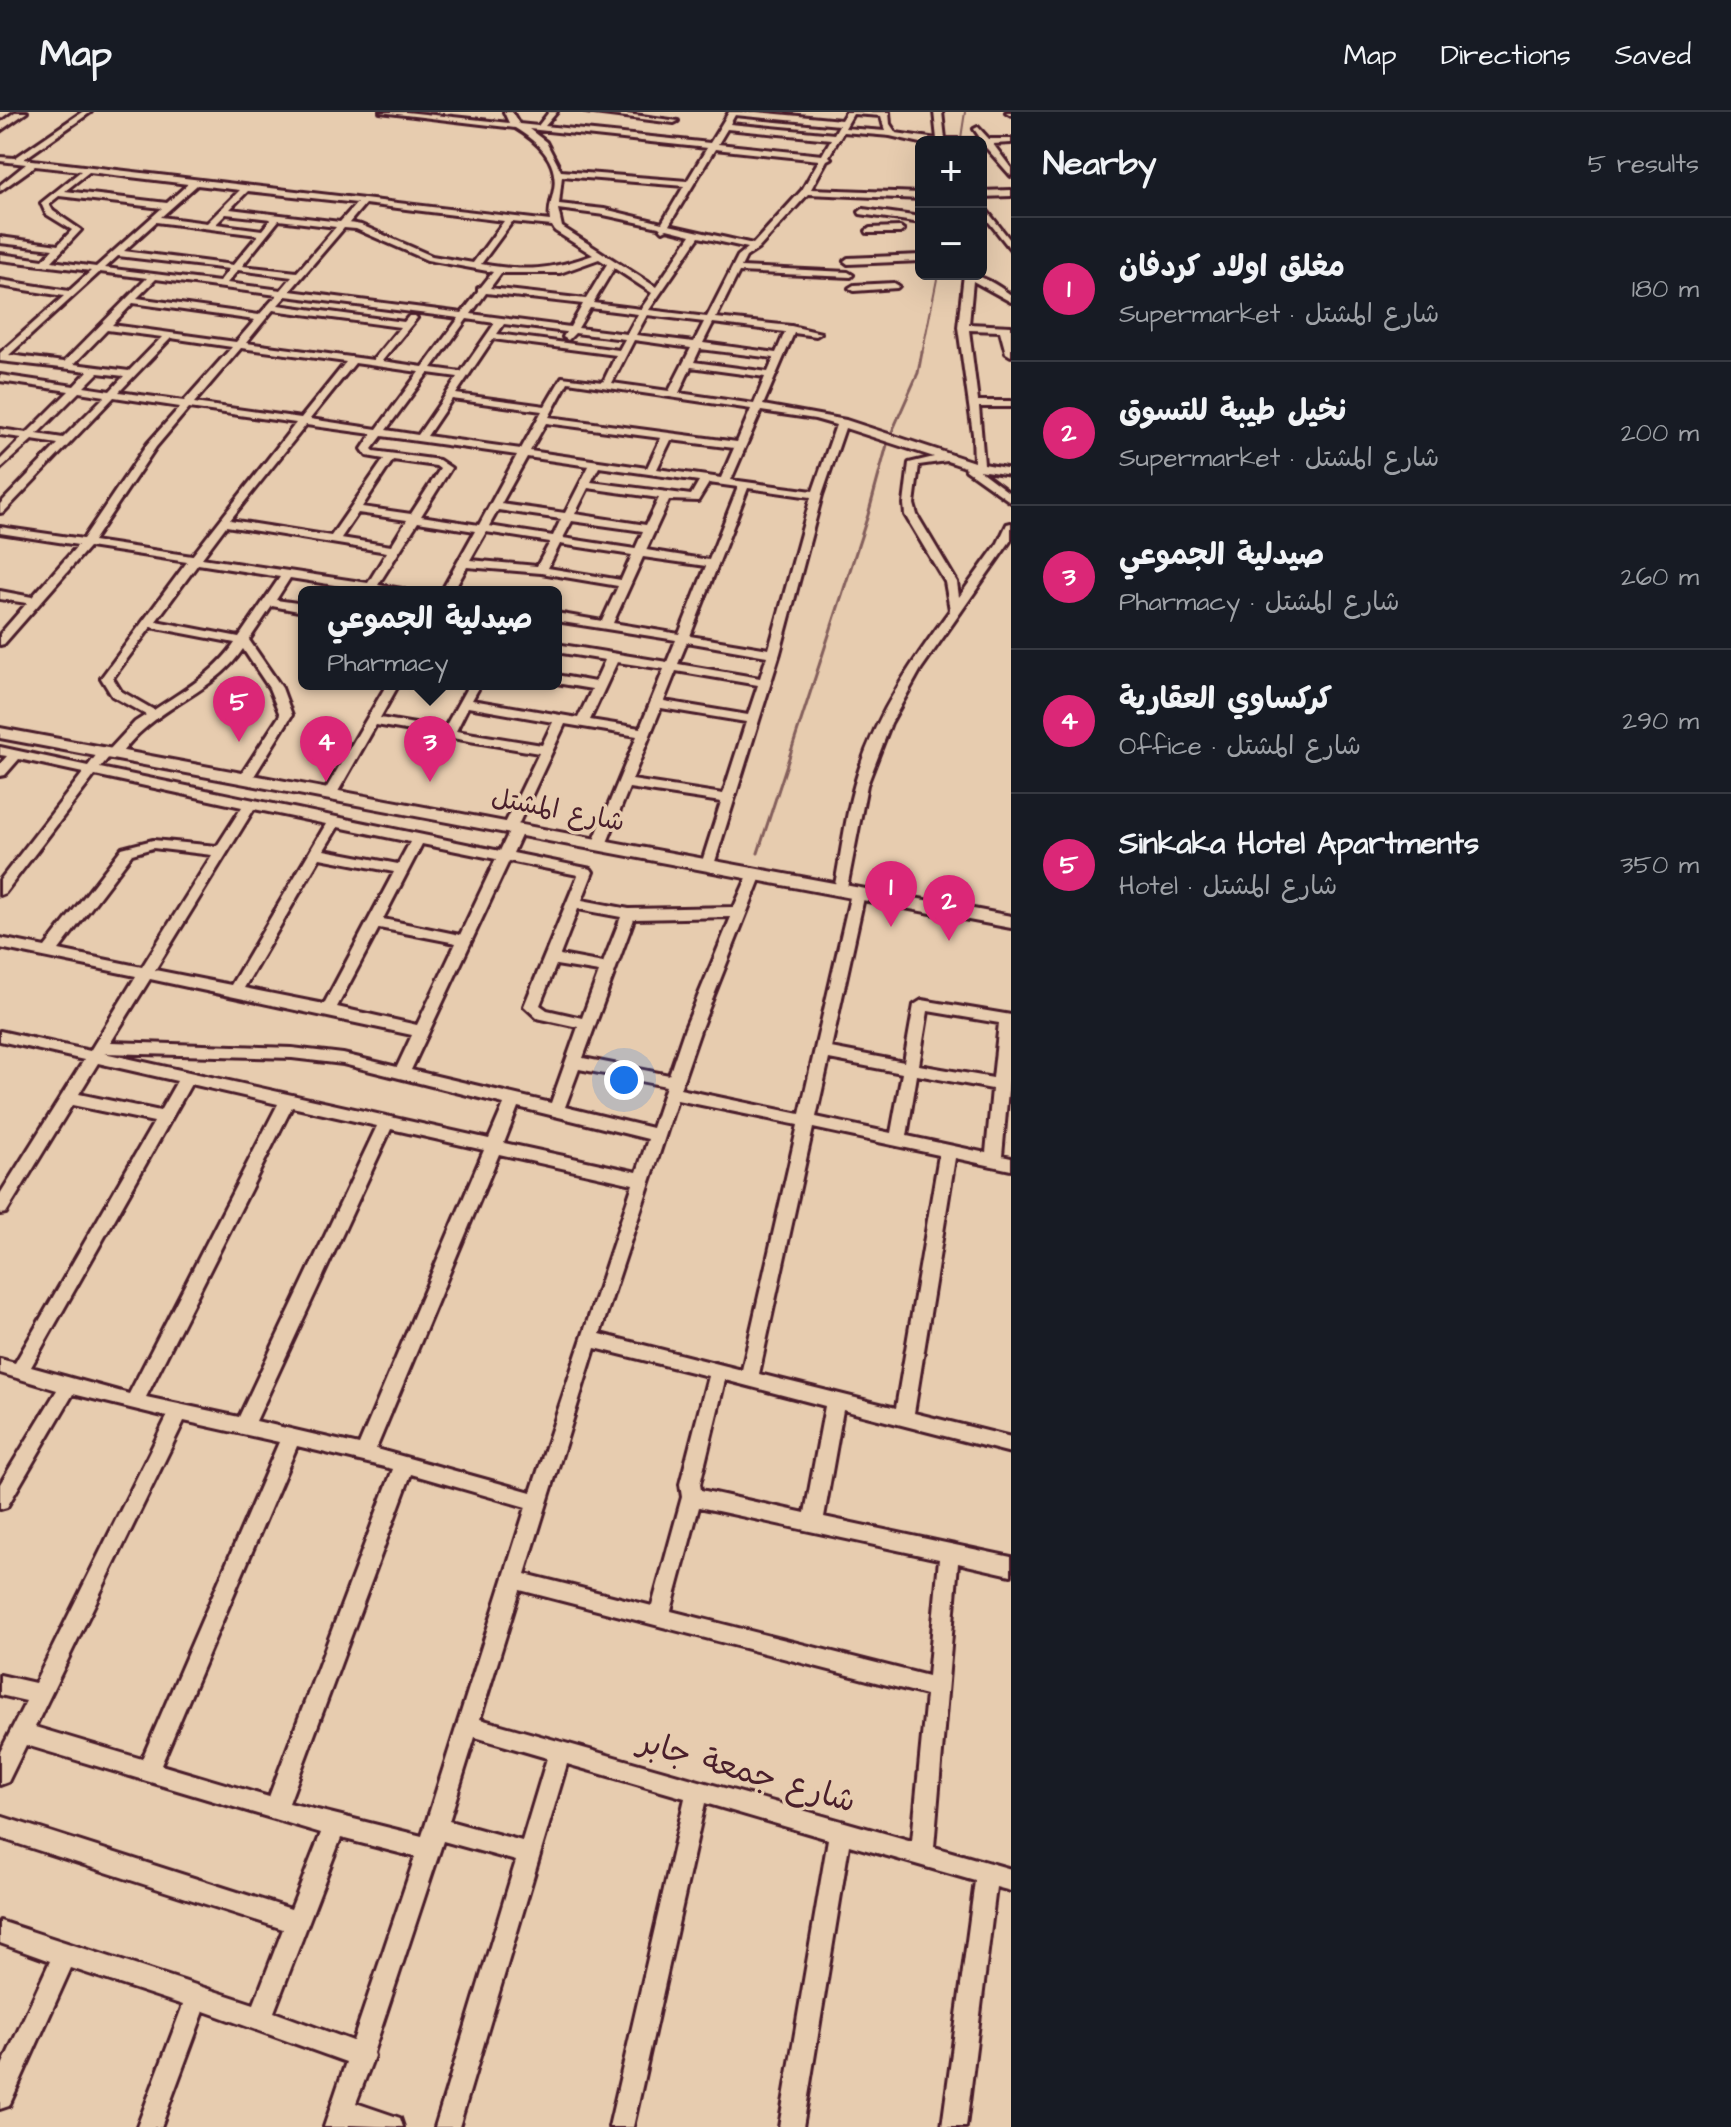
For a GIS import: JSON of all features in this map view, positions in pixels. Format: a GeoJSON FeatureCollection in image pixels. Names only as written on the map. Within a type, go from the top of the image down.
{"type":"FeatureCollection","features":[{"type":"Feature","properties":{"kind":"street"},"geometry":{"type":"LineString","coordinates":[[0,128],[22,112]]}},
{"type":"Feature","properties":{"kind":"street"},"geometry":{"type":"LineString","coordinates":[[16,161],[87,112]]}},
{"type":"Feature","properties":{"kind":"street"},"geometry":{"type":"LineString","coordinates":[[384,112],[827,158]]}},
{"type":"Feature","properties":{"kind":"street"},"geometry":{"type":"LineString","coordinates":[[508,112],[515,125],[543,143],[557,173],[559,192],[554,206],[554,224]]}},
{"type":"Feature","properties":{"kind":"street"},"geometry":{"type":"LineString","coordinates":[[540,128],[553,112]]}},
{"type":"Feature","properties":{"kind":"street"},"geometry":{"type":"LineString","coordinates":[[590,112],[676,116],[663,141]]}},
{"type":"Feature","properties":{"kind":"street"},"geometry":{"type":"LineString","coordinates":[[663,228],[733,112],[841,130]]}},
{"type":"Feature","properties":{"kind":"street"},"geometry":{"type":"LineString","coordinates":[[674,392],[742,256],[755,247],[806,191],[852,112],[885,113],[892,134]]}},
{"type":"Feature","properties":{"kind":"street"},"geometry":{"type":"LineString","coordinates":[[938,112],[940,136]]}},
{"type":"Feature","properties":{"kind":"street"},"geometry":{"type":"LineString","coordinates":[[760,129],[767,116]]}},
{"type":"Feature","properties":{"kind":"street"},"geometry":{"type":"LineString","coordinates":[[725,126],[841,130],[915,139]]}},
{"type":"Feature","properties":{"kind":"street"},"geometry":{"type":"LineString","coordinates":[[978,129],[982,136]]}},
{"type":"Feature","properties":{"kind":"street"},"geometry":{"type":"LineString","coordinates":[[987,141],[1011,141]]}},
{"type":"Feature","properties":{"kind":"street"},"geometry":{"type":"LineString","coordinates":[[987,145],[1011,174]]}},
{"type":"Feature","properties":{"kind":"street"},"geometry":{"type":"LineString","coordinates":[[0,159],[554,224],[563,234],[657,292]]}},
{"type":"Feature","properties":{"kind":"street"},"geometry":{"type":"LineString","coordinates":[[0,189],[33,163]]}},
{"type":"Feature","properties":{"kind":"street"},"geometry":{"type":"LineString","coordinates":[[45,263],[77,230],[44,206],[88,169]]}},
{"type":"Feature","properties":{"kind":"street"},"geometry":{"type":"LineString","coordinates":[[557,173],[690,184]]}},
{"type":"Feature","properties":{"kind":"street"},"geometry":{"type":"LineString","coordinates":[[0,358],[195,182]]}},
{"type":"Feature","properties":{"kind":"street"},"geometry":{"type":"LineString","coordinates":[[209,226],[246,188]]}},
{"type":"Feature","properties":{"kind":"street"},"geometry":{"type":"LineString","coordinates":[[806,191],[915,196]]}},
{"type":"Feature","properties":{"kind":"street"},"geometry":{"type":"LineString","coordinates":[[58,193],[169,206]]}},
{"type":"Feature","properties":{"kind":"street"},"geometry":{"type":"LineString","coordinates":[[987,194],[1011,193]]}},
{"type":"Feature","properties":{"kind":"street"},"geometry":{"type":"LineString","coordinates":[[2,636],[86,543],[152,445],[364,200]]}},
{"type":"Feature","properties":{"kind":"street"},"geometry":{"type":"LineString","coordinates":[[554,206],[604,212],[695,236],[755,247]]}},
{"type":"Feature","properties":{"kind":"street"},"geometry":{"type":"LineString","coordinates":[[982,208],[1011,247]]}},
{"type":"Feature","properties":{"kind":"street"},"geometry":{"type":"LineString","coordinates":[[223,211],[343,225],[377,234],[420,255],[498,271],[550,272],[598,256]]}},
{"type":"Feature","properties":{"kind":"street"},"geometry":{"type":"LineString","coordinates":[[863,212],[915,220]]}},
{"type":"Feature","properties":{"kind":"street"},"geometry":{"type":"LineString","coordinates":[[222,284],[277,217]]}},
{"type":"Feature","properties":{"kind":"street"},"geometry":{"type":"LineString","coordinates":[[474,267],[511,217]]}},
{"type":"Feature","properties":{"kind":"street"},"geometry":{"type":"LineString","coordinates":[[156,219],[263,233]]}},
{"type":"Feature","properties":{"kind":"street"},"geometry":{"type":"LineString","coordinates":[[870,231],[900,232],[898,222],[906,219]]}},
{"type":"Feature","properties":{"kind":"street"},"geometry":{"type":"LineString","coordinates":[[987,225],[1011,225]]}},
{"type":"Feature","properties":{"kind":"street"},"geometry":{"type":"LineString","coordinates":[[607,383],[644,311],[695,236]]}},
{"type":"Feature","properties":{"kind":"street"},"geometry":{"type":"LineString","coordinates":[[0,240],[62,248]]}},
{"type":"Feature","properties":{"kind":"street"},"geometry":{"type":"LineString","coordinates":[[117,253],[297,275]]}},
{"type":"Feature","properties":{"kind":"street"},"geometry":{"type":"LineString","coordinates":[[0,257],[779,356]]}},
{"type":"Feature","properties":{"kind":"street"},"geometry":{"type":"LineString","coordinates":[[848,261],[915,258]]}},
{"type":"Feature","properties":{"kind":"street"},"geometry":{"type":"LineString","coordinates":[[563,345],[611,265]]}},
{"type":"Feature","properties":{"kind":"street"},"geometry":{"type":"LineString","coordinates":[[735,269],[848,275]]}},
{"type":"Feature","properties":{"kind":"street"},"geometry":{"type":"LineString","coordinates":[[372,586],[446,468],[439,463],[367,453],[481,290],[498,271]]}},
{"type":"Feature","properties":{"kind":"street"},"geometry":{"type":"LineString","coordinates":[[67,365],[154,276]]}},
{"type":"Feature","properties":{"kind":"street"},"geometry":{"type":"LineString","coordinates":[[968,280],[963,298],[963,327],[981,444],[979,467]]}},
{"type":"Feature","properties":{"kind":"street"},"geometry":{"type":"LineString","coordinates":[[980,280],[1011,299]]}},
{"type":"Feature","properties":{"kind":"street"},"geometry":{"type":"LineString","coordinates":[[0,283],[71,294]]}},
{"type":"Feature","properties":{"kind":"street"},"geometry":{"type":"LineString","coordinates":[[854,288],[894,286]]}},
{"type":"Feature","properties":{"kind":"street"},"geometry":{"type":"LineString","coordinates":[[481,290],[816,333]]}},
{"type":"Feature","properties":{"kind":"street"},"geometry":{"type":"LineString","coordinates":[[129,300],[260,318]]}},
{"type":"Feature","properties":{"kind":"street"},"geometry":{"type":"LineString","coordinates":[[269,307],[407,325]]}},
{"type":"Feature","properties":{"kind":"street"},"geometry":{"type":"LineString","coordinates":[[376,362],[418,311]]}},
{"type":"Feature","properties":{"kind":"street"},"geometry":{"type":"LineString","coordinates":[[421,438],[501,321]]}},
{"type":"Feature","properties":{"kind":"street"},"geometry":{"type":"LineString","coordinates":[[107,327],[464,375]]}},
{"type":"Feature","properties":{"kind":"street"},"geometry":{"type":"LineString","coordinates":[[963,327],[1007,329],[1011,353]]}},
{"type":"Feature","properties":{"kind":"street"},"geometry":{"type":"LineString","coordinates":[[725,482],[791,329]]}},
{"type":"Feature","properties":{"kind":"street"},"geometry":{"type":"LineString","coordinates":[[0,510],[169,335]]}},
{"type":"Feature","properties":{"kind":"street"},"geometry":{"type":"LineString","coordinates":[[491,336],[622,353]]}},
{"type":"Feature","properties":{"kind":"street"},"geometry":{"type":"LineString","coordinates":[[733,370],[741,351]]}},
{"type":"Feature","properties":{"kind":"street"},"geometry":{"type":"LineString","coordinates":[[0,358],[132,374]]}},
{"type":"Feature","properties":{"kind":"street"},"geometry":{"type":"LineString","coordinates":[[154,715],[116,693],[107,678],[223,522],[353,359]]}},
{"type":"Feature","properties":{"kind":"street"},"geometry":{"type":"LineString","coordinates":[[687,364],[771,375]]}},
{"type":"Feature","properties":{"kind":"street"},"geometry":{"type":"LineString","coordinates":[[0,466],[96,369]]}},
{"type":"Feature","properties":{"kind":"street"},"geometry":{"type":"LineString","coordinates":[[0,378],[817,495]]}},
{"type":"Feature","properties":{"kind":"street"},"geometry":{"type":"LineString","coordinates":[[450,586],[565,379],[759,405],[842,422],[966,464],[1011,472]]}},
{"type":"Feature","properties":{"kind":"street"},"geometry":{"type":"LineString","coordinates":[[450,396],[667,436],[741,446]]}},
{"type":"Feature","properties":{"kind":"street"},"geometry":{"type":"LineString","coordinates":[[973,404],[1011,404]]}},
{"type":"Feature","properties":{"kind":"street"},"geometry":{"type":"LineString","coordinates":[[708,865],[774,653],[817,495],[842,422]]}},
{"type":"Feature","properties":{"kind":"street"},"geometry":{"type":"LineString","coordinates":[[0,432],[67,442]]}},
{"type":"Feature","properties":{"kind":"street"},"geometry":{"type":"LineString","coordinates":[[651,471],[667,436]]}},
{"type":"Feature","properties":{"kind":"street"},"geometry":{"type":"LineString","coordinates":[[334,540],[390,457]]}},
{"type":"Feature","properties":{"kind":"street"},"geometry":{"type":"LineString","coordinates":[[949,458],[914,463],[909,504],[917,528],[951,582],[956,613]]}},
{"type":"Feature","properties":{"kind":"street"},"geometry":{"type":"LineString","coordinates":[[541,570],[596,462]]}},
{"type":"Feature","properties":{"kind":"street"},"geometry":{"type":"LineString","coordinates":[[966,464],[1011,499]]}},
{"type":"Feature","properties":{"kind":"street"},"geometry":{"type":"LineString","coordinates":[[585,484],[694,499],[706,479]]}},
{"type":"Feature","properties":{"kind":"street"},"geometry":{"type":"LineString","coordinates":[[599,845],[744,485]]}},
{"type":"Feature","properties":{"kind":"street"},"geometry":{"type":"LineString","coordinates":[[606,625],[665,496]]}},
{"type":"Feature","properties":{"kind":"street"},"geometry":{"type":"LineString","coordinates":[[496,506],[651,529]]}},
{"type":"Feature","properties":{"kind":"street"},"geometry":{"type":"LineString","coordinates":[[355,509],[713,564]]}},
{"type":"Feature","properties":{"kind":"street"},"geometry":{"type":"LineString","coordinates":[[223,522],[395,550]]}},
{"type":"Feature","properties":{"kind":"street"},"geometry":{"type":"LineString","coordinates":[[749,1379],[821,1052],[871,753],[894,703],[922,655],[956,613],[1004,543],[1011,526]]}},
{"type":"Feature","properties":{"kind":"street"},"geometry":{"type":"LineString","coordinates":[[0,530],[365,586]]}},
{"type":"Feature","properties":{"kind":"street"},"geometry":{"type":"LineString","coordinates":[[0,547],[14,532]]}},
{"type":"Feature","properties":{"kind":"street"},"geometry":{"type":"LineString","coordinates":[[463,563],[541,570],[626,584]]}},
{"type":"Feature","properties":{"kind":"street"},"geometry":{"type":"LineString","coordinates":[[0,890],[91,771],[154,715],[212,677],[243,641],[287,574]]}},
{"type":"Feature","properties":{"kind":"street"},"geometry":{"type":"LineString","coordinates":[[0,595],[35,601]]}},
{"type":"Feature","properties":{"kind":"street"},"geometry":{"type":"LineString","coordinates":[[269,602],[298,607]]}},
{"type":"Feature","properties":{"kind":"street"},"geometry":{"type":"LineString","coordinates":[[562,618],[774,653]]}},
{"type":"Feature","properties":{"kind":"street"},"geometry":{"type":"LineString","coordinates":[[148,623],[243,641],[286,708],[286,715],[246,778]]}},
{"type":"Feature","properties":{"kind":"street"},"geometry":{"type":"LineString","coordinates":[[562,649],[765,682]]}},
{"type":"Feature","properties":{"kind":"street"},"geometry":{"type":"LineString","coordinates":[[583,722],[612,658]]}},
{"type":"Feature","properties":{"kind":"street"},"geometry":{"type":"LineString","coordinates":[[562,680],[599,687]]}},
{"type":"Feature","properties":{"kind":"street"},"geometry":{"type":"LineString","coordinates":[[330,794],[389,690]]}},
{"type":"Feature","properties":{"kind":"street"},"geometry":{"type":"LineString","coordinates":[[448,733],[472,690]]}},
{"type":"Feature","properties":{"kind":"street"},"geometry":{"type":"LineString","coordinates":[[465,703],[644,733]]}},
{"type":"Feature","properties":{"kind":"street"},"geometry":{"type":"LineString","coordinates":[[656,703],[752,719]]}},
{"type":"Feature","properties":{"kind":"street"},"geometry":{"type":"LineString","coordinates":[[403,1071],[504,856],[561,719]]}},
{"type":"Feature","properties":{"kind":"street"},"geometry":{"type":"LineString","coordinates":[[371,720],[546,750]]}},
{"type":"Feature","properties":{"kind":"street","name":"شارع المشتل"},"geometry":{"type":"LineString","coordinates":[[0,733],[1011,922]]}},
{"type":"Feature","properties":{"kind":"street"},"geometry":{"type":"LineString","coordinates":[[0,751],[586,872],[576,904],[532,1006],[542,1014],[587,1024]]}},
{"type":"Feature","properties":{"kind":"street"},"geometry":{"type":"LineString","coordinates":[[0,772],[15,755]]}},
{"type":"Feature","properties":{"kind":"street"},"geometry":{"type":"LineString","coordinates":[[624,783],[727,799]]}},
{"type":"Feature","properties":{"kind":"street"},"geometry":{"type":"LineString","coordinates":[[0,1208],[250,805]]}},
{"type":"Feature","properties":{"kind":"street"},"geometry":{"type":"LineString","coordinates":[[235,991],[334,822]]}},
{"type":"Feature","properties":{"kind":"street"},"geometry":{"type":"LineString","coordinates":[[328,1010],[418,839]]}},
{"type":"Feature","properties":{"kind":"street"},"geometry":{"type":"LineString","coordinates":[[49,953],[127,851],[153,844],[220,851]]}},
{"type":"Feature","properties":{"kind":"street"},"geometry":{"type":"LineString","coordinates":[[315,853],[402,869]]}},
{"type":"Feature","properties":{"kind":"street"},"geometry":{"type":"LineString","coordinates":[[391,2127],[339,2118],[433,1838],[590,1339],[658,1135],[737,912],[755,874]]}},
{"type":"Feature","properties":{"kind":"street"},"geometry":{"type":"LineString","coordinates":[[576,904],[629,914],[737,912]]}},
{"type":"Feature","properties":{"kind":"street"},"geometry":{"type":"LineString","coordinates":[[556,1111],[629,914]]}},
{"type":"Feature","properties":{"kind":"street"},"geometry":{"type":"LineString","coordinates":[[374,922],[463,940]]}},
{"type":"Feature","properties":{"kind":"street"},"geometry":{"type":"LineString","coordinates":[[0,943],[420,1031]]}},
{"type":"Feature","properties":{"kind":"street"},"geometry":{"type":"LineString","coordinates":[[552,959],[608,969]]}},
{"type":"Feature","properties":{"kind":"street"},"geometry":{"type":"LineString","coordinates":[[898,1141],[922,1005],[1009,1020],[993,1160]]}},
{"type":"Feature","properties":{"kind":"street"},"geometry":{"type":"LineString","coordinates":[[1,1038],[96,1052],[187,1078],[643,1180]]}},
{"type":"Feature","properties":{"kind":"street"},"geometry":{"type":"LineString","coordinates":[[96,1052],[305,1054],[403,1071],[658,1135]]}},
{"type":"Feature","properties":{"kind":"street"},"geometry":{"type":"LineString","coordinates":[[821,1052],[1000,1085]]}},
{"type":"Feature","properties":{"kind":"street"},"geometry":{"type":"LineString","coordinates":[[573,1062],[805,1121],[1011,1164]]}},
{"type":"Feature","properties":{"kind":"street"},"geometry":{"type":"LineString","coordinates":[[20,1371],[187,1078]]}},
{"type":"Feature","properties":{"kind":"street"},"geometry":{"type":"LineString","coordinates":[[68,1098],[164,1118]]}},
{"type":"Feature","properties":{"kind":"street"},"geometry":{"type":"LineString","coordinates":[[134,1403],[288,1099]]}},
{"type":"Feature","properties":{"kind":"street"},"geometry":{"type":"LineString","coordinates":[[364,1455],[513,1101]]}},
{"type":"Feature","properties":{"kind":"street"},"geometry":{"type":"LineString","coordinates":[[245,1425],[387,1121]]}},
{"type":"Feature","properties":{"kind":"street"},"geometry":{"type":"LineString","coordinates":[[904,1418],[948,1151]]}},
{"type":"Feature","properties":{"kind":"street"},"geometry":{"type":"LineString","coordinates":[[590,1339],[1011,1445]]}},
{"type":"Feature","properties":{"kind":"street"},"geometry":{"type":"LineString","coordinates":[[0,1366],[134,1403],[245,1425],[481,1484],[539,1503]]}},
{"type":"Feature","properties":{"kind":"street"},"geometry":{"type":"LineString","coordinates":[[659,1617],[692,1497],[690,1484],[718,1372]]}},
{"type":"Feature","properties":{"kind":"street"},"geometry":{"type":"LineString","coordinates":[[0,1501],[69,1385]]}},
{"type":"Feature","properties":{"kind":"street"},"geometry":{"type":"LineString","coordinates":[[813,1523],[835,1401]]}},
{"type":"Feature","properties":{"kind":"street"},"geometry":{"type":"LineString","coordinates":[[0,1775],[179,1412]]}},
{"type":"Feature","properties":{"kind":"street"},"geometry":{"type":"LineString","coordinates":[[147,1772],[291,1437]]}},
{"type":"Feature","properties":{"kind":"street"},"geometry":{"type":"LineString","coordinates":[[275,1810],[404,1466]]}},
{"type":"Feature","properties":{"kind":"street"},"geometry":{"type":"LineString","coordinates":[[692,1497],[1011,1566]]}},
{"type":"Feature","properties":{"kind":"street"},"geometry":{"type":"LineString","coordinates":[[922,1856],[949,1552]]}},
{"type":"Feature","properties":{"kind":"street"},"geometry":{"type":"LineString","coordinates":[[515,1580],[938,1688]]}},
{"type":"Feature","properties":{"kind":"street"},"geometry":{"type":"LineString","coordinates":[[0,1685],[39,1694]]}},
{"type":"Feature","properties":{"kind":"street","name":"شارع جمعة جابر"},"geometry":{"type":"LineString","coordinates":[[467,1725],[1011,1880]]}},
{"type":"Feature","properties":{"kind":"street"},"geometry":{"type":"LineString","coordinates":[[21,1733],[275,1810],[335,1825],[529,1854]]}},
{"type":"Feature","properties":{"kind":"street"},"geometry":{"type":"LineString","coordinates":[[447,2127],[560,1751]]}},
{"type":"Feature","properties":{"kind":"street"},"geometry":{"type":"LineString","coordinates":[[621,2127],[697,1792]]}},
{"type":"Feature","properties":{"kind":"street"},"geometry":{"type":"LineString","coordinates":[[260,2018],[295,1921],[335,1825]]}},
{"type":"Feature","properties":{"kind":"street"},"geometry":{"type":"LineString","coordinates":[[0,1827],[295,1921]]}},
{"type":"Feature","properties":{"kind":"street"},"geometry":{"type":"LineString","coordinates":[[791,2127],[840,1832]]}},
{"type":"Feature","properties":{"kind":"street"},"geometry":{"type":"LineString","coordinates":[[954,2127],[987,1873]]}},
{"type":"Feature","properties":{"kind":"street"},"geometry":{"type":"LineString","coordinates":[[0,1932],[260,2018],[362,2056]]}},
{"type":"Feature","properties":{"kind":"street"},"geometry":{"type":"LineString","coordinates":[[0,2097],[65,1955]]}},
{"type":"Feature","properties":{"kind":"street"},"geometry":{"type":"LineString","coordinates":[[149,2127],[197,1998]]}},
{"type":"Feature","properties":{"kind":"waterway"},"geometry":{"type":"LineString","coordinates":[[961,136],[965,112]]}},
{"type":"Feature","properties":{"kind":"waterway"},"geometry":{"type":"LineString","coordinates":[[922,354],[937,280]]}},
{"type":"Feature","properties":{"kind":"waterway"},"geometry":{"type":"LineString","coordinates":[[891,434],[918,373],[922,352]]}},
{"type":"Feature","properties":{"kind":"waterway"},"geometry":{"type":"LineString","coordinates":[[758,853],[868,515],[888,441]]}},
{"type":"Feature","properties":{"kind":"place","name":"Sinkaka Hotel Apartments"},"geometry":{"type":"Point","coordinates":[239,742]}},
{"type":"Feature","properties":{"kind":"place","name":"كركساوي العقارية"},"geometry":{"type":"Point","coordinates":[326,782]}},
{"type":"Feature","properties":{"kind":"place","name":"صيدلية الجموعي"},"geometry":{"type":"Point","coordinates":[430,782]}},
{"type":"Feature","properties":{"kind":"place","name":"مغلق اولاد كردفان"},"geometry":{"type":"Point","coordinates":[891,927]}},
{"type":"Feature","properties":{"kind":"place","name":"نخيل طيبة للتسوق"},"geometry":{"type":"Point","coordinates":[949,941]}}]}
